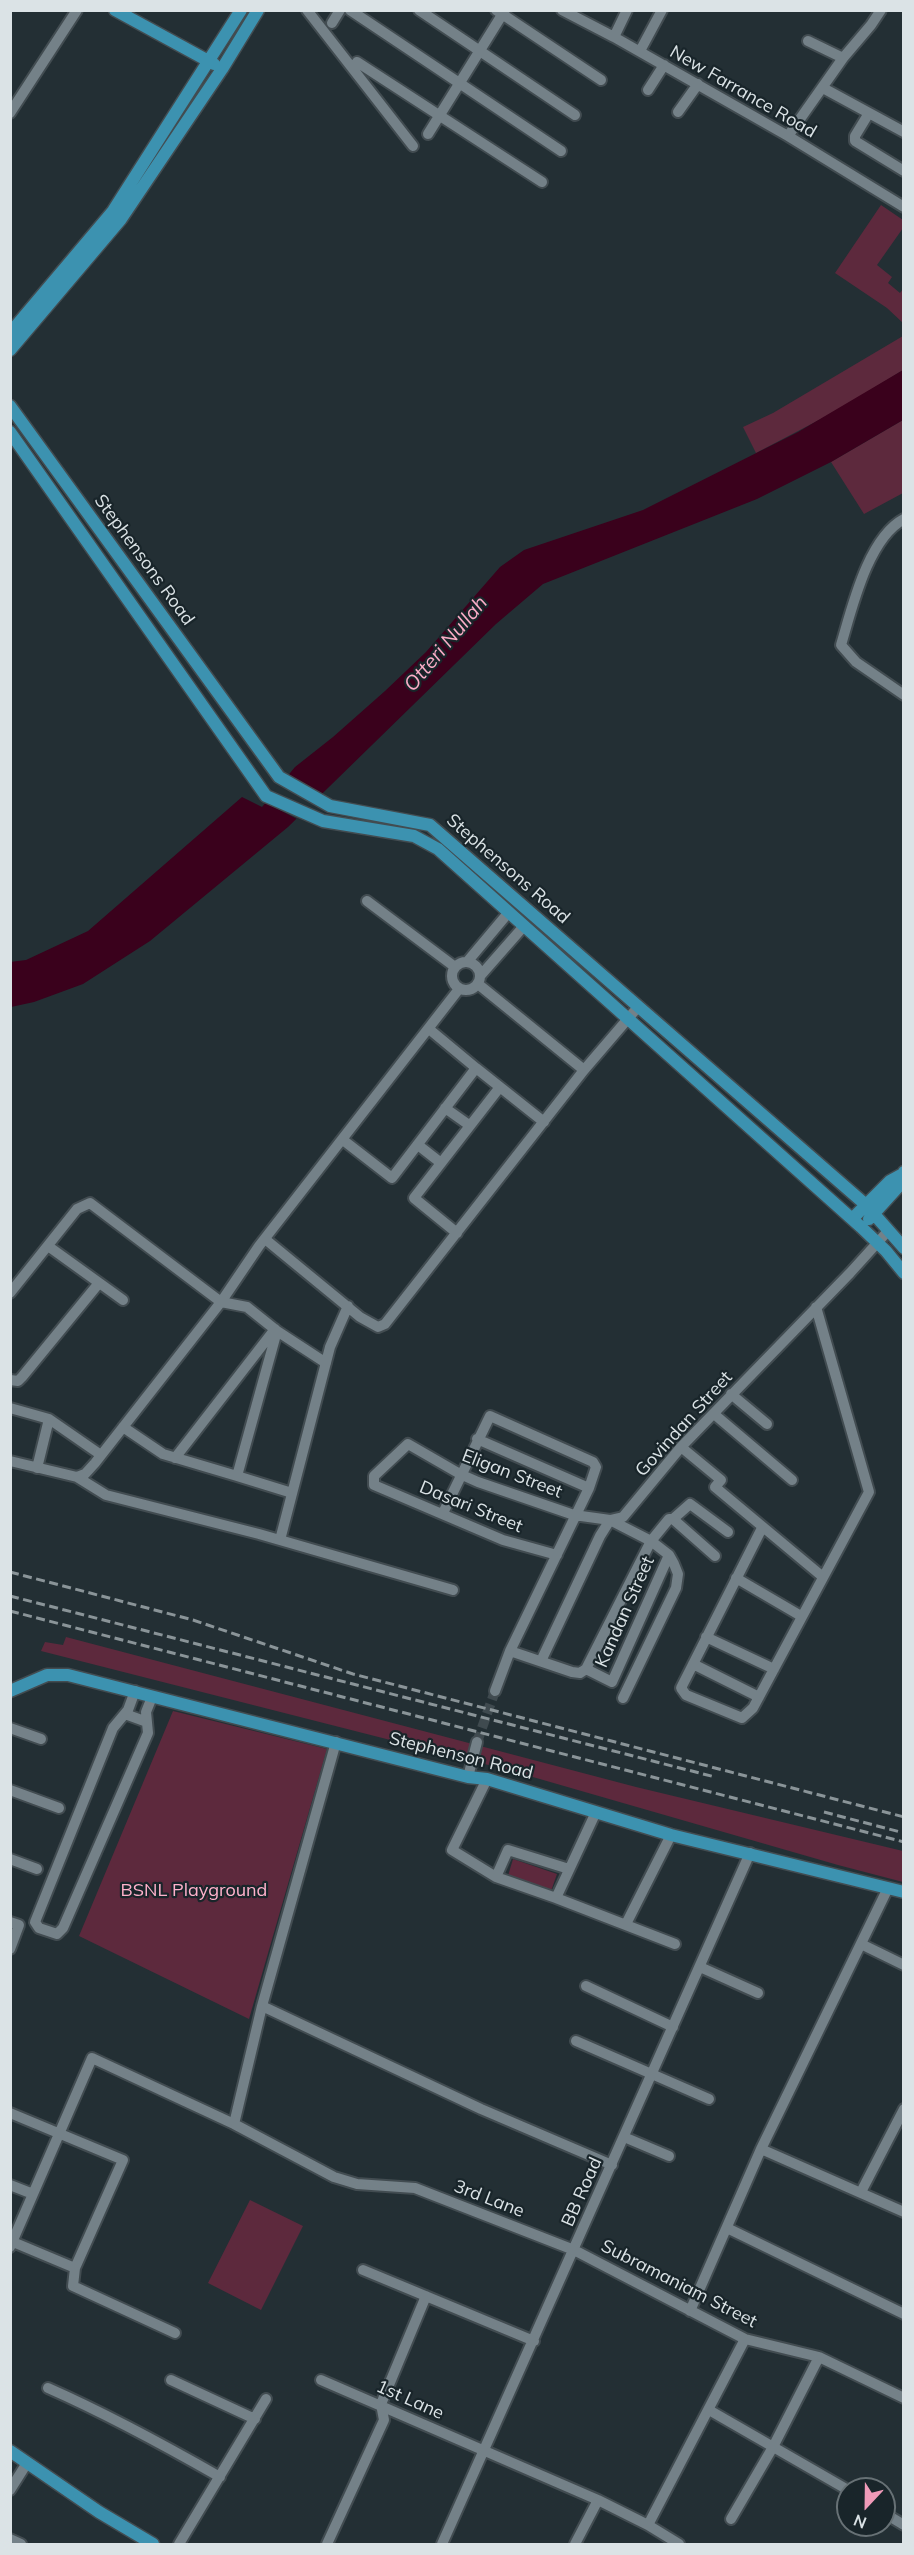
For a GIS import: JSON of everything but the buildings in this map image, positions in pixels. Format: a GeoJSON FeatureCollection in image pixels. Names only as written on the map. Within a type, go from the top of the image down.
{"type":"FeatureCollection","features":[{"type":"Feature","properties":{"kind":"main road"},"geometry":{"type":"LineString","coordinates":[[115,10],[222,69]]}},
{"type":"Feature","properties":{"kind":"main road"},"geometry":{"type":"LineString","coordinates":[[10,333],[113,211],[241,10]]}},
{"type":"Feature","properties":{"kind":"main road"},"geometry":{"type":"LineString","coordinates":[[10,350],[121,219],[222,69],[258,10]]}},
{"type":"Feature","properties":{"kind":"main road","name":"Stephensons Road"},"geometry":{"type":"LineString","coordinates":[[10,406],[279,777],[330,806],[430,825],[870,1210],[903,1248]]}},
{"type":"Feature","properties":{"kind":"main road","name":"Stephensons Road"},"geometry":{"type":"LineString","coordinates":[[10,432],[266,796],[323,821],[414,836],[438,849],[857,1223],[877,1242],[903,1273]]}},
{"type":"Feature","properties":{"kind":"main road"},"geometry":{"type":"LineString","coordinates":[[857,1223],[898,1186],[902,1173]]}},
{"type":"Feature","properties":{"kind":"main road","name":"Stephenson Road"},"geometry":{"type":"LineString","coordinates":[[10,1691],[47,1675],[68,1675],[149,1702],[336,1742],[468,1777],[488,1779],[671,1835],[903,1892]]}},
{"type":"Feature","properties":{"kind":"main road"},"geometry":{"type":"LineString","coordinates":[[10,2451],[99,2512],[153,2544]]}},
{"type":"Feature","properties":{"kind":"street"},"geometry":{"type":"LineString","coordinates":[[10,113],[77,10]]}},
{"type":"Feature","properties":{"kind":"street"},"geometry":{"type":"LineString","coordinates":[[307,10],[413,146]]}},
{"type":"Feature","properties":{"kind":"street"},"geometry":{"type":"LineString","coordinates":[[332,23],[340,10]]}},
{"type":"Feature","properties":{"kind":"street"},"geometry":{"type":"LineString","coordinates":[[350,10],[561,151]]}},
{"type":"Feature","properties":{"kind":"street"},"geometry":{"type":"LineString","coordinates":[[419,10],[575,115]]}},
{"type":"Feature","properties":{"kind":"street","name":"New Farrance Road"},"geometry":{"type":"LineString","coordinates":[[562,10],[614,36],[698,84],[903,207]]}},
{"type":"Feature","properties":{"kind":"street"},"geometry":{"type":"LineString","coordinates":[[614,36],[627,10]]}},
{"type":"Feature","properties":{"kind":"street"},"geometry":{"type":"LineString","coordinates":[[640,51],[662,10]]}},
{"type":"Feature","properties":{"kind":"street"},"geometry":{"type":"LineString","coordinates":[[788,136],[843,58],[871,26],[881,10]]}},
{"type":"Feature","properties":{"kind":"street"},"geometry":{"type":"LineString","coordinates":[[428,134],[480,51],[501,12],[601,80]]}},
{"type":"Feature","properties":{"kind":"street"},"geometry":{"type":"LineString","coordinates":[[808,40],[843,58]]}},
{"type":"Feature","properties":{"kind":"street"},"geometry":{"type":"LineString","coordinates":[[357,62],[542,182]]}},
{"type":"Feature","properties":{"kind":"street"},"geometry":{"type":"LineString","coordinates":[[648,90],[664,65]]}},
{"type":"Feature","properties":{"kind":"street"},"geometry":{"type":"LineString","coordinates":[[678,112],[698,84]]}},
{"type":"Feature","properties":{"kind":"street"},"geometry":{"type":"LineString","coordinates":[[823,88],[903,132]]}},
{"type":"Feature","properties":{"kind":"street"},"geometry":{"type":"LineString","coordinates":[[869,113],[855,136],[855,141],[903,171]]}},
{"type":"Feature","properties":{"kind":"street"},"geometry":{"type":"LineString","coordinates":[[903,519],[886,531],[860,580],[842,645],[856,662],[903,695]]}},
{"type":"Feature","properties":{"kind":"street"},"geometry":{"type":"LineString","coordinates":[[367,901],[455,967]]}},
{"type":"Feature","properties":{"kind":"street"},"geometry":{"type":"LineString","coordinates":[[455,967],[467,962],[509,912]]}},
{"type":"Feature","properties":{"kind":"street"},"geometry":{"type":"LineString","coordinates":[[455,967],[452,979],[459,989],[470,990],[524,926]]}},
{"type":"Feature","properties":{"kind":"street"},"geometry":{"type":"LineString","coordinates":[[467,962],[473,964],[480,980],[584,1070]]}},
{"type":"Feature","properties":{"kind":"street"},"geometry":{"type":"LineString","coordinates":[[77,1477],[88,1471],[221,1302],[265,1239],[459,989]]}},
{"type":"Feature","properties":{"kind":"street"},"geometry":{"type":"LineString","coordinates":[[265,1239],[374,1325],[378,1327],[385,1324],[584,1070],[638,1007]]}},
{"type":"Feature","properties":{"kind":"street"},"geometry":{"type":"LineString","coordinates":[[429,1029],[544,1122]]}},
{"type":"Feature","properties":{"kind":"street"},"geometry":{"type":"LineString","coordinates":[[343,1140],[392,1178],[477,1068]]}},
{"type":"Feature","properties":{"kind":"street"},"geometry":{"type":"LineString","coordinates":[[458,1233],[414,1198],[500,1087]]}},
{"type":"Feature","properties":{"kind":"street"},"geometry":{"type":"LineString","coordinates":[[445,1108],[469,1125]]}},
{"type":"Feature","properties":{"kind":"street"},"geometry":{"type":"LineString","coordinates":[[418,1145],[441,1162]]}},
{"type":"Feature","properties":{"kind":"street"},"geometry":{"type":"LineString","coordinates":[[10,1293],[77,1209],[90,1203],[221,1302],[247,1307],[276,1330],[326,1363]]}},
{"type":"Feature","properties":{"kind":"street","name":"Govindan Street"},"geometry":{"type":"LineString","coordinates":[[541,1661],[600,1536],[610,1520],[623,1517],[681,1447],[888,1231]]}},
{"type":"Feature","properties":{"kind":"street"},"geometry":{"type":"LineString","coordinates":[[48,1246],[123,1300]]}},
{"type":"Feature","properties":{"kind":"street"},"geometry":{"type":"LineString","coordinates":[[10,1380],[18,1381],[22,1377],[99,1283]]}},
{"type":"Feature","properties":{"kind":"street"},"geometry":{"type":"LineString","coordinates":[[280,1540],[326,1363],[337,1328],[348,1306]]}},
{"type":"Feature","properties":{"kind":"street"},"geometry":{"type":"LineString","coordinates":[[762,1528],[681,1688],[686,1695],[742,1718],[753,1708],[869,1492],[816,1307]]}},
{"type":"Feature","properties":{"kind":"street"},"geometry":{"type":"LineString","coordinates":[[175,1458],[276,1330]]}},
{"type":"Feature","properties":{"kind":"street"},"geometry":{"type":"LineString","coordinates":[[237,1476],[276,1330]]}},
{"type":"Feature","properties":{"kind":"street"},"geometry":{"type":"LineString","coordinates":[[731,1394],[767,1424]]}},
{"type":"Feature","properties":{"kind":"street"},"geometry":{"type":"LineString","coordinates":[[10,1408],[49,1419],[101,1455]]}},
{"type":"Feature","properties":{"kind":"street"},"geometry":{"type":"LineString","coordinates":[[714,1414],[792,1480]]}},
{"type":"Feature","properties":{"kind":"street"},"geometry":{"type":"LineString","coordinates":[[443,1513],[490,1416],[593,1462],[596,1471],[510,1651],[495,1691]]}},
{"type":"Feature","properties":{"kind":"street"},"geometry":{"type":"LineString","coordinates":[[37,1468],[49,1419]]}},
{"type":"Feature","properties":{"kind":"street"},"geometry":{"type":"LineString","coordinates":[[123,1427],[163,1454],[292,1493]]}},
{"type":"Feature","properties":{"kind":"street"},"geometry":{"type":"LineString","coordinates":[[477,1439],[589,1488]]}},
{"type":"Feature","properties":{"kind":"street","name":"Eligan Street"},"geometry":{"type":"LineString","coordinates":[[374,1485],[374,1476],[408,1444],[460,1474],[574,1515],[610,1520],[651,1541],[669,1556]]}},
{"type":"Feature","properties":{"kind":"street"},"geometry":{"type":"LineString","coordinates":[[681,1447],[720,1480],[715,1487],[823,1577]]}},
{"type":"Feature","properties":{"kind":"street"},"geometry":{"type":"LineString","coordinates":[[10,1461],[77,1477],[106,1495],[280,1540],[453,1590]]}},
{"type":"Feature","properties":{"kind":"street","name":"Dasari Street"},"geometry":{"type":"LineString","coordinates":[[374,1485],[502,1540],[557,1555]]}},
{"type":"Feature","properties":{"kind":"street"},"geometry":{"type":"LineString","coordinates":[[510,1651],[580,1673],[586,1669],[651,1541],[669,1519],[673,1519],[690,1504],[728,1532]]}},
{"type":"Feature","properties":{"kind":"street"},"geometry":{"type":"LineString","coordinates":[[673,1519],[715,1556]]}},
{"type":"Feature","properties":{"kind":"street"},"geometry":{"type":"LineString","coordinates":[[623,1698],[676,1588],[678,1574],[669,1556]]}},
{"type":"Feature","properties":{"kind":"street","name":"Kandan Street"},"geometry":{"type":"LineString","coordinates":[[586,1669],[612,1682],[669,1556]]}},
{"type":"Feature","properties":{"kind":"street"},"geometry":{"type":"LineString","coordinates":[[736,1578],[801,1616]]}},
{"type":"Feature","properties":{"kind":"street"},"geometry":{"type":"LineString","coordinates":[[706,1637],[774,1669]]}},
{"type":"Feature","properties":{"kind":"street"},"geometry":{"type":"LineString","coordinates":[[693,1664],[759,1697]]}},
{"type":"Feature","properties":{"kind":"street"},"geometry":{"type":"LineString","coordinates":[[133,1697],[113,1728],[35,1922],[39,1928],[57,1934],[63,1929],[148,1732],[149,1702]]}},
{"type":"Feature","properties":{"kind":"street"},"geometry":{"type":"LineString","coordinates":[[124,1714],[147,1722]]}},
{"type":"Feature","properties":{"kind":"street"},"geometry":{"type":"LineString","coordinates":[[10,1728],[41,1739]]}},
{"type":"Feature","properties":{"kind":"street"},"geometry":{"type":"LineString","coordinates":[[234,2124],[262,2006],[336,1742]]}},
{"type":"Feature","properties":{"kind":"street"},"geometry":{"type":"LineString","coordinates":[[468,1777],[477,1742]]}},
{"type":"Feature","properties":{"kind":"street"},"geometry":{"type":"LineString","coordinates":[[488,1779],[452,1850],[496,1877],[675,1944]]}},
{"type":"Feature","properties":{"kind":"street"},"geometry":{"type":"LineString","coordinates":[[10,1790],[59,1808]]}},
{"type":"Feature","properties":{"kind":"street"},"geometry":{"type":"LineString","coordinates":[[556,1898],[596,1812]]}},
{"type":"Feature","properties":{"kind":"street"},"geometry":{"type":"LineString","coordinates":[[626,1924],[671,1835]]}},
{"type":"Feature","properties":{"kind":"street"},"geometry":{"type":"LineString","coordinates":[[496,1877],[508,1850],[569,1869]]}},
{"type":"Feature","properties":{"kind":"street","name":"BB Road"},"geometry":{"type":"LineString","coordinates":[[442,2544],[485,2452],[750,1853]]}},
{"type":"Feature","properties":{"kind":"street"},"geometry":{"type":"LineString","coordinates":[[10,1859],[38,1869]]}},
{"type":"Feature","properties":{"kind":"street"},"geometry":{"type":"LineString","coordinates":[[690,2311],[761,2149],[888,1888]]}},
{"type":"Feature","properties":{"kind":"street"},"geometry":{"type":"LineString","coordinates":[[10,1922],[19,1926],[10,1949]]}},
{"type":"Feature","properties":{"kind":"street"},"geometry":{"type":"LineString","coordinates":[[861,1944],[903,1965]]}},
{"type":"Feature","properties":{"kind":"street"},"geometry":{"type":"LineString","coordinates":[[700,1967],[758,1993]]}},
{"type":"Feature","properties":{"kind":"street"},"geometry":{"type":"LineString","coordinates":[[586,1986],[673,2027]]}},
{"type":"Feature","properties":{"kind":"street"},"geometry":{"type":"LineString","coordinates":[[262,2006],[481,2109],[612,2164]]}},
{"type":"Feature","properties":{"kind":"street"},"geometry":{"type":"LineString","coordinates":[[576,2041],[709,2099]]}},
{"type":"Feature","properties":{"kind":"street","name":"3rd Lane"},"geometry":{"type":"LineString","coordinates":[[60,2134],[92,2058],[234,2124],[334,2177],[357,2184],[415,2188],[574,2250]]}},
{"type":"Feature","properties":{"kind":"street"},"geometry":{"type":"LineString","coordinates":[[861,2192],[903,2109]]}},
{"type":"Feature","properties":{"kind":"street"},"geometry":{"type":"LineString","coordinates":[[10,2113],[123,2160],[75,2268],[73,2286],[175,2333]]}},
{"type":"Feature","properties":{"kind":"street"},"geometry":{"type":"LineString","coordinates":[[60,2134],[12,2244],[75,2268]]}},
{"type":"Feature","properties":{"kind":"street"},"geometry":{"type":"LineString","coordinates":[[624,2137],[669,2156]]}},
{"type":"Feature","properties":{"kind":"street"},"geometry":{"type":"LineString","coordinates":[[761,2149],[903,2212]]}},
{"type":"Feature","properties":{"kind":"street"},"geometry":{"type":"LineString","coordinates":[[10,2185],[33,2194]]}},
{"type":"Feature","properties":{"kind":"street"},"geometry":{"type":"LineString","coordinates":[[727,2228],[903,2314]]}},
{"type":"Feature","properties":{"kind":"street","name":"Subramaniam Street"},"geometry":{"type":"LineString","coordinates":[[574,2250],[745,2339],[819,2357],[903,2398]]}},
{"type":"Feature","properties":{"kind":"street"},"geometry":{"type":"LineString","coordinates":[[363,2270],[534,2341]]}},
{"type":"Feature","properties":{"kind":"street"},"geometry":{"type":"LineString","coordinates":[[327,2544],[384,2420],[381,2404],[426,2296]]}},
{"type":"Feature","properties":{"kind":"street"},"geometry":{"type":"LineString","coordinates":[[648,2525],[745,2339]]}},
{"type":"Feature","properties":{"kind":"street"},"geometry":{"type":"LineString","coordinates":[[731,2519],[773,2447],[819,2357]]}},
{"type":"Feature","properties":{"kind":"street"},"geometry":{"type":"LineString","coordinates":[[171,2380],[255,2419]]}},
{"type":"Feature","properties":{"kind":"street","name":"1st Lane"},"geometry":{"type":"LineString","coordinates":[[321,2380],[381,2404],[485,2452],[598,2500],[648,2525],[679,2544]]}},
{"type":"Feature","properties":{"kind":"street"},"geometry":{"type":"LineString","coordinates":[[48,2388],[86,2404],[220,2477]]}},
{"type":"Feature","properties":{"kind":"street"},"geometry":{"type":"LineString","coordinates":[[179,2544],[266,2399]]}},
{"type":"Feature","properties":{"kind":"street"},"geometry":{"type":"LineString","coordinates":[[709,2410],[836,2483]]}},
{"type":"Feature","properties":{"kind":"street"},"geometry":{"type":"LineString","coordinates":[[10,2490],[27,2463]]}},
{"type":"Feature","properties":{"kind":"street"},"geometry":{"type":"LineString","coordinates":[[575,2544],[598,2500]]}},
{"type":"Feature","properties":{"kind":"street"},"geometry":{"type":"LineString","coordinates":[[10,2539],[21,2544]]}},
{"type":"Feature","properties":{"kind":"green space"},"geometry":{"type":"Polygon","coordinates":[[[881,205],[903,220],[903,228],[877,265],[892,277],[888,283],[900,293],[903,289],[903,323],[887,308],[835,273],[881,205]]]}},
{"type":"Feature","properties":{"kind":"green space"},"geometry":{"type":"Polygon","coordinates":[[[903,336],[903,370],[842,408],[756,453],[743,427],[773,413],[903,336]]]}},
{"type":"Feature","properties":{"kind":"green space"},"geometry":{"type":"Polygon","coordinates":[[[903,420],[903,493],[864,514],[831,462],[903,420]]]}},
{"type":"Feature","properties":{"kind":"green space"},"geometry":{"type":"Polygon","coordinates":[[[66,1637],[636,1787],[903,1851],[903,1882],[512,1771],[41,1651],[45,1642],[63,1645],[66,1637]]]}},
{"type":"Feature","properties":{"kind":"green space","name":"BSNL Playground"},"geometry":{"type":"Polygon","coordinates":[[[173,1711],[327,1749],[249,2019],[79,1936],[173,1711]]]}},
{"type":"Feature","properties":{"kind":"green space"},"geometry":{"type":"Polygon","coordinates":[[[513,1859],[557,1874],[550,1894],[507,1879],[513,1859]]]}},
{"type":"Feature","properties":{"kind":"green space"},"geometry":{"type":"Polygon","coordinates":[[[250,2200],[303,2226],[261,2310],[208,2283],[250,2200]]]}},
{"type":"Feature","properties":{"kind":"water","name":"Otteri Nullah"},"geometry":{"type":"Polygon","coordinates":[[[903,370],[903,420],[831,462],[757,499],[543,584],[496,624],[288,827],[150,941],[83,984],[34,1002],[11,1007],[10,962],[26,960],[88,931],[242,797],[262,807],[295,767],[333,737],[426,652],[500,567],[524,550],[643,510],[798,432],[903,370]]]}},
{"type":"Feature","properties":{"kind":"pier"},"geometry":{"type":"Polygon","coordinates":[[[285,774],[325,795],[299,820],[266,803],[285,774]]]}},
{"type":"Feature","properties":{"kind":"tunnel"},"geometry":{"type":"LineString","coordinates":[[477,1742],[495,1691]]}},
{"type":"Feature","properties":{"kind":"railway"},"geometry":{"type":"LineString","coordinates":[[10,1572],[193,1620],[353,1674],[904,1817]]}},
{"type":"Feature","properties":{"kind":"railway"},"geometry":{"type":"LineString","coordinates":[[10,1596],[715,1777]]}},
{"type":"Feature","properties":{"kind":"railway"},"geometry":{"type":"LineString","coordinates":[[10,1611],[904,1842]]}},
{"type":"Feature","properties":{"kind":"railway"},"geometry":{"type":"LineString","coordinates":[[824,1812],[904,1833]]}}]}
